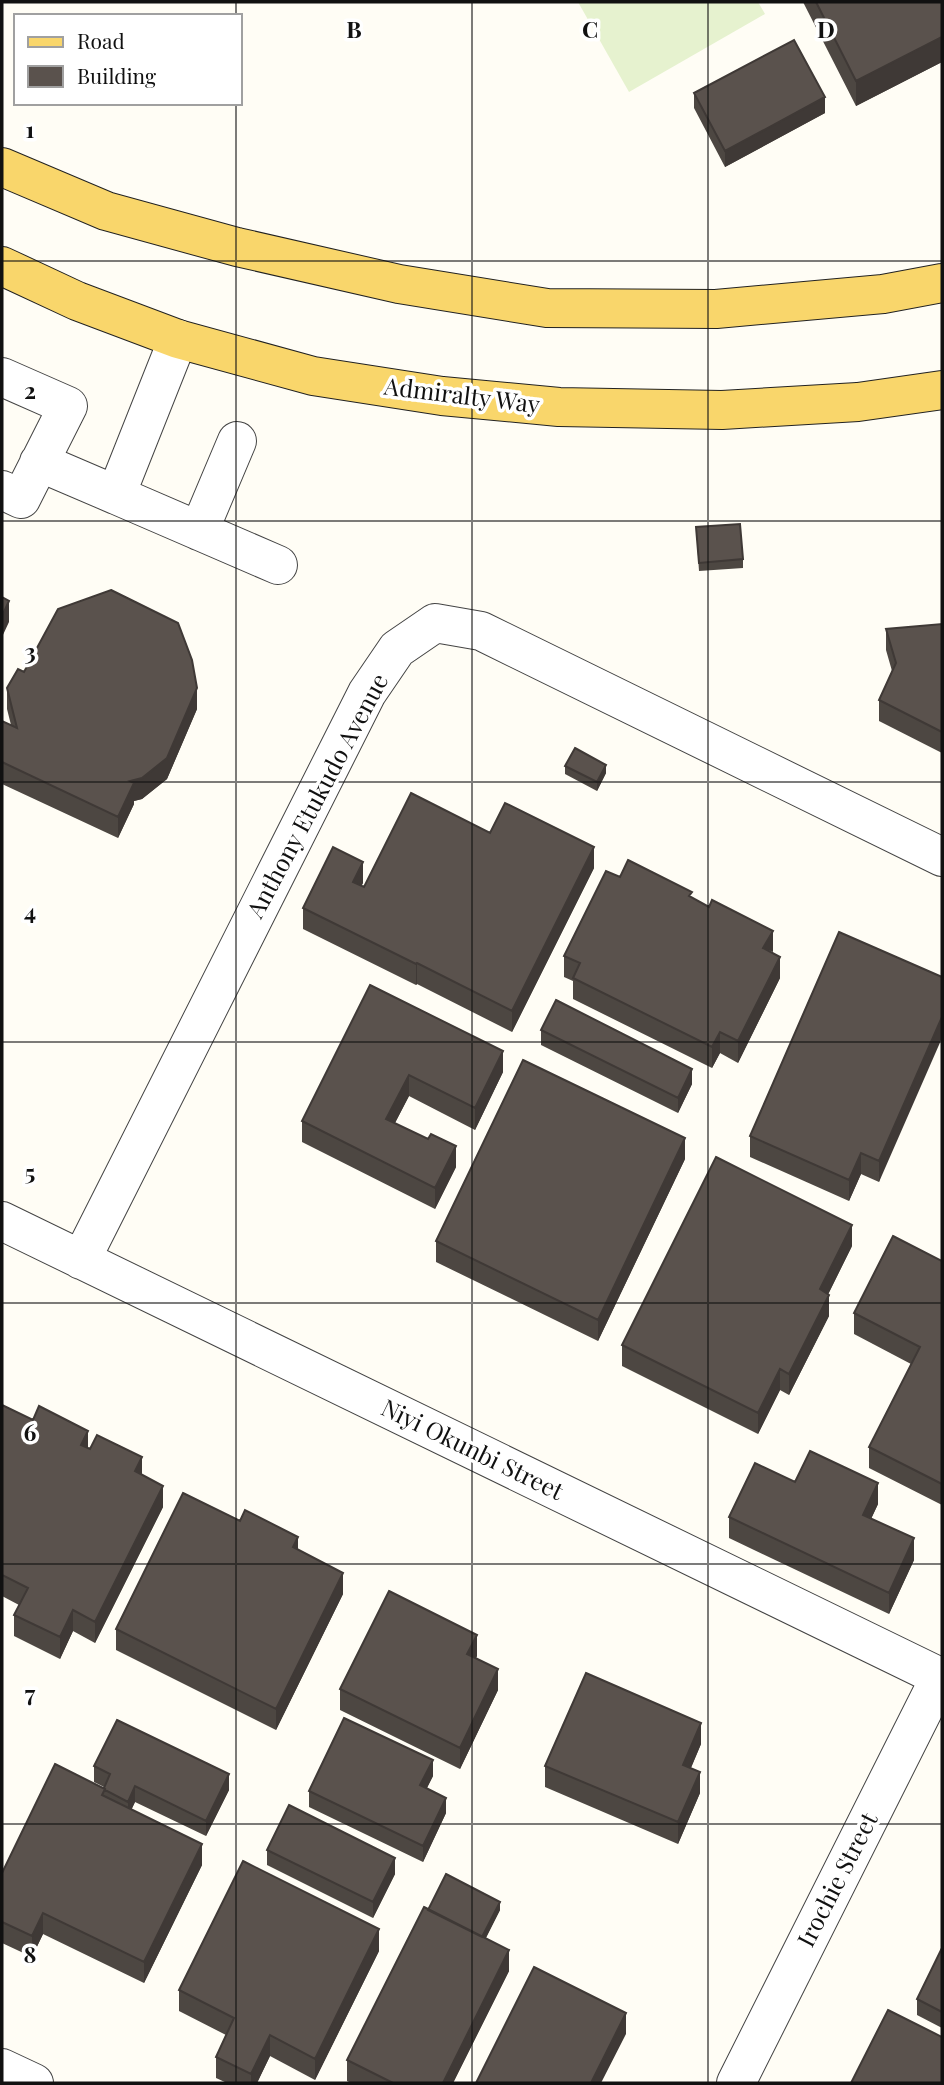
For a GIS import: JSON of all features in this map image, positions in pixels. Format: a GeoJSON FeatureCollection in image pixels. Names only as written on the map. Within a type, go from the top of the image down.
{"type":"FeatureCollection","features":[{"type":"Feature","properties":{"kind":"main road"},"geometry":{"type":"LineString","coordinates":[[2,167],[106,211],[237,247],[399,284],[547,308],[716,309],[883,294],[942,283]]}},
{"type":"Feature","properties":{"kind":"main road","name":"Admiralty Way"},"geometry":{"type":"LineString","coordinates":[[2,266],[78,301],[178,339],[313,376],[442,396],[559,407],[722,410],[858,402],[942,390]]}},
{"type":"Feature","properties":{"kind":"street"},"geometry":{"type":"LineString","coordinates":[[116,495],[178,339]]}},
{"type":"Feature","properties":{"kind":"street"},"geometry":{"type":"LineString","coordinates":[[2,377],[68,406],[21,499],[2,490]]}},
{"type":"Feature","properties":{"kind":"street"},"geometry":{"type":"LineString","coordinates":[[199,531],[237,441]]}},
{"type":"Feature","properties":{"kind":"street"},"geometry":{"type":"LineString","coordinates":[[39,462],[278,565]]}},
{"type":"Feature","properties":{"kind":"street","name":"Anthony Etukudo Avenue"},"geometry":{"type":"LineString","coordinates":[[81,1260],[367,693],[397,649],[435,623],[481,631],[942,857]]}},
{"type":"Feature","properties":{"kind":"street","name":"Niyi Okunbi Street"},"geometry":{"type":"LineString","coordinates":[[2,1221],[941,1677]]}},
{"type":"Feature","properties":{"kind":"street","name":"Irochie Street"},"geometry":{"type":"LineString","coordinates":[[736,2083],[941,1677]]}},
{"type":"Feature","properties":{"kind":"street"},"geometry":{"type":"LineString","coordinates":[[2,2068],[34,2083]]}},
{"type":"Feature","properties":{"kind":"green space"},"geometry":{"type":"Polygon","coordinates":[[[578,2],[758,2],[765,14],[629,92],[578,2]]]}},
{"type":"Feature","properties":{"kind":"building"},"geometry":{"type":"Polygon","coordinates":[[[816,2],[942,2],[942,37],[856,81],[816,2]]]}},
{"type":"Feature","properties":{"kind":"building"},"geometry":{"type":"Polygon","coordinates":[[[794,40],[825,97],[725,151],[694,93],[794,40]]]}},
{"type":"Feature","properties":{"kind":"building"},"geometry":{"type":"Polygon","coordinates":[[[740,524],[743,559],[699,563],[696,527],[740,524]]]}},
{"type":"Feature","properties":{"kind":"building"},"geometry":{"type":"Polygon","coordinates":[[[111,590],[178,623],[192,660],[197,688],[167,758],[142,778],[130,781],[134,783],[118,817],[2,762],[2,721],[17,728],[7,688],[18,669],[24,672],[58,609],[111,590]]]}},
{"type":"Feature","properties":{"kind":"building"},"geometry":{"type":"Polygon","coordinates":[[[2,597],[9,601],[2,616],[2,597]]]}},
{"type":"Feature","properties":{"kind":"building"},"geometry":{"type":"Polygon","coordinates":[[[942,624],[942,732],[879,700],[896,663],[886,629],[942,624]]]}},
{"type":"Feature","properties":{"kind":"building"},"geometry":{"type":"Polygon","coordinates":[[[575,748],[606,765],[597,782],[565,766],[575,748]]]}},
{"type":"Feature","properties":{"kind":"building"},"geometry":{"type":"Polygon","coordinates":[[[411,793],[490,833],[505,803],[594,847],[512,1011],[303,908],[333,847],[363,862],[353,882],[364,887],[411,793]]]}},
{"type":"Feature","properties":{"kind":"building"},"geometry":{"type":"Polygon","coordinates":[[[628,860],[692,892],[689,896],[709,907],[712,900],[773,931],[763,948],[780,957],[738,1041],[720,1032],[712,1047],[573,978],[580,963],[564,956],[606,871],[620,877],[628,860]]]}},
{"type":"Feature","properties":{"kind":"building"},"geometry":{"type":"Polygon","coordinates":[[[839,932],[942,977],[942,1017],[879,1161],[861,1153],[849,1180],[750,1136],[839,932]]]}},
{"type":"Feature","properties":{"kind":"building"},"geometry":{"type":"Polygon","coordinates":[[[370,985],[503,1051],[475,1108],[409,1075],[386,1119],[428,1139],[431,1134],[456,1146],[435,1188],[302,1121],[370,985]]]}},
{"type":"Feature","properties":{"kind":"building"},"geometry":{"type":"Polygon","coordinates":[[[556,1000],[692,1069],[678,1098],[541,1030],[556,1000]]]}},
{"type":"Feature","properties":{"kind":"building"},"geometry":{"type":"Polygon","coordinates":[[[523,1060],[685,1138],[598,1320],[436,1241],[523,1060]]]}},
{"type":"Feature","properties":{"kind":"building"},"geometry":{"type":"Polygon","coordinates":[[[716,1157],[852,1225],[820,1289],[829,1295],[789,1374],[780,1369],[758,1413],[622,1345],[716,1157]]]}},
{"type":"Feature","properties":{"kind":"building"},"geometry":{"type":"Polygon","coordinates":[[[893,1236],[942,1261],[942,1484],[869,1447],[920,1347],[854,1313],[893,1236]]]}},
{"type":"Feature","properties":{"kind":"building"},"geometry":{"type":"Polygon","coordinates":[[[2,1405],[33,1420],[39,1406],[88,1431],[81,1445],[90,1449],[97,1435],[142,1457],[135,1471],[163,1486],[95,1622],[73,1610],[60,1637],[14,1615],[28,1588],[2,1575],[2,1405]]]}},
{"type":"Feature","properties":{"kind":"building"},"geometry":{"type":"Polygon","coordinates":[[[810,1451],[878,1483],[863,1515],[914,1538],[889,1593],[729,1517],[755,1463],[795,1482],[810,1451]]]}},
{"type":"Feature","properties":{"kind":"building"},"geometry":{"type":"Polygon","coordinates":[[[183,1493],[240,1521],[245,1510],[298,1537],[293,1547],[343,1573],[276,1709],[116,1629],[183,1493]]]}},
{"type":"Feature","properties":{"kind":"building"},"geometry":{"type":"Polygon","coordinates":[[[389,1591],[477,1635],[467,1654],[498,1669],[460,1748],[340,1689],[389,1591]]]}},
{"type":"Feature","properties":{"kind":"building"},"geometry":{"type":"Polygon","coordinates":[[[586,1673],[701,1723],[683,1765],[700,1772],[678,1822],[545,1766],[586,1673]]]}},
{"type":"Feature","properties":{"kind":"building"},"geometry":{"type":"Polygon","coordinates":[[[344,1718],[433,1760],[420,1785],[446,1798],[423,1846],[309,1791],[344,1718]]]}},
{"type":"Feature","properties":{"kind":"building"},"geometry":{"type":"Polygon","coordinates":[[[117,1720],[229,1774],[206,1821],[135,1786],[128,1802],[105,1790],[110,1774],[94,1766],[117,1720]]]}},
{"type":"Feature","properties":{"kind":"building"},"geometry":{"type":"Polygon","coordinates":[[[55,1764],[105,1789],[102,1795],[202,1844],[144,1962],[43,1913],[32,1936],[2,1922],[2,1873],[55,1764]]]}},
{"type":"Feature","properties":{"kind":"building"},"geometry":{"type":"Polygon","coordinates":[[[289,1805],[395,1858],[373,1902],[267,1850],[289,1805]]]}},
{"type":"Feature","properties":{"kind":"building"},"geometry":{"type":"Polygon","coordinates":[[[243,1861],[379,1929],[315,2059],[270,2035],[251,2074],[216,2057],[234,2018],[179,1990],[243,1861]]]}},
{"type":"Feature","properties":{"kind":"building"},"geometry":{"type":"Polygon","coordinates":[[[446,1874],[500,1902],[482,1937],[428,1910],[446,1874]]]}},
{"type":"Feature","properties":{"kind":"building"},"geometry":{"type":"Polygon","coordinates":[[[424,1907],[509,1950],[443,2083],[393,2083],[347,2060],[424,1907]]]}},
{"type":"Feature","properties":{"kind":"building"},"geometry":{"type":"Polygon","coordinates":[[[942,1948],[942,2012],[917,1999],[942,1948]]]}},
{"type":"Feature","properties":{"kind":"building"},"geometry":{"type":"Polygon","coordinates":[[[534,1967],[626,2013],[591,2083],[476,2083],[534,1967]]]}},
{"type":"Feature","properties":{"kind":"building"},"geometry":{"type":"Polygon","coordinates":[[[888,2010],[942,2037],[942,2083],[851,2083],[888,2010]]]}}]}
